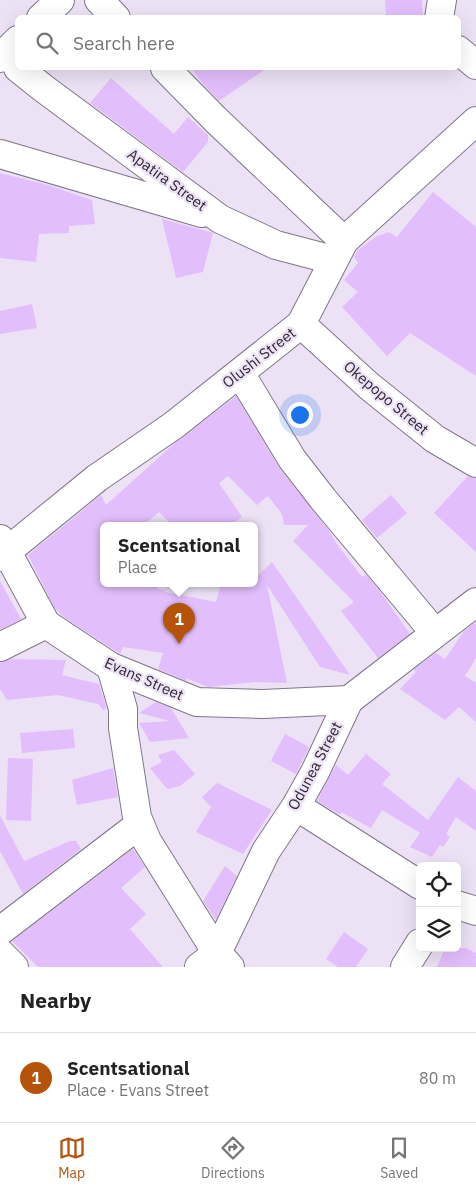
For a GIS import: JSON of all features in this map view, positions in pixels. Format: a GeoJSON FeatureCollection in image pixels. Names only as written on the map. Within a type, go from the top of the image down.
{"type":"FeatureCollection","features":[{"type":"Feature","properties":{"kind":"street"},"geometry":{"type":"LineString","coordinates":[[44,15],[60,0]]}},
{"type":"Feature","properties":{"kind":"street"},"geometry":{"type":"LineString","coordinates":[[99,0],[113,15]]}},
{"type":"Feature","properties":{"kind":"street"},"geometry":{"type":"LineString","coordinates":[[440,15],[442,0]]}},
{"type":"Feature","properties":{"kind":"street"},"geometry":{"type":"LineString","coordinates":[[461,52],[476,65]]}},
{"type":"Feature","properties":{"kind":"street","name":"Apatira Street"},"geometry":{"type":"LineString","coordinates":[[23,70],[43,88],[220,218],[276,245],[339,250]]}},
{"type":"Feature","properties":{"kind":"street"},"geometry":{"type":"LineString","coordinates":[[167,70],[339,250]]}},
{"type":"Feature","properties":{"kind":"street","name":"Olushi Street"},"geometry":{"type":"LineString","coordinates":[[2,549],[97,478],[174,425],[302,324],[339,250],[476,121]]}},
{"type":"Feature","properties":{"kind":"street"},"geometry":{"type":"LineString","coordinates":[[0,154],[220,218]]}},
{"type":"Feature","properties":{"kind":"street","name":"Okepopo Street"},"geometry":{"type":"LineString","coordinates":[[302,324],[391,404],[435,439],[476,463]]}},
{"type":"Feature","properties":{"kind":"street"},"geometry":{"type":"LineString","coordinates":[[240,373],[292,459],[435,633]]}},
{"type":"Feature","properties":{"kind":"street","name":"Evans Street"},"geometry":{"type":"LineString","coordinates":[[2,549],[46,624],[111,667],[197,702],[263,704],[349,700]]}},
{"type":"Feature","properties":{"kind":"street","name":"Odunea Street"},"geometry":{"type":"LineString","coordinates":[[216,962],[266,850],[296,806],[315,772],[349,700],[476,602]]}},
{"type":"Feature","properties":{"kind":"street"},"geometry":{"type":"LineString","coordinates":[[0,647],[46,624]]}},
{"type":"Feature","properties":{"kind":"street"},"geometry":{"type":"LineString","coordinates":[[111,667],[123,709],[123,728],[134,800],[146,841],[216,962]]}},
{"type":"Feature","properties":{"kind":"street"},"geometry":{"type":"LineString","coordinates":[[296,806],[416,882]]}},
{"type":"Feature","properties":{"kind":"street"},"geometry":{"type":"LineString","coordinates":[[0,931],[140,824]]}},
{"type":"Feature","properties":{"kind":"street"},"geometry":{"type":"LineString","coordinates":[[461,906],[476,912]]}},
{"type":"Feature","properties":{"kind":"street"},"geometry":{"type":"LineString","coordinates":[[405,967],[416,949]]}},
{"type":"Feature","properties":{"kind":"street"},"geometry":{"type":"LineString","coordinates":[[0,953],[14,967]]}},
{"type":"Feature","properties":{"kind":"building"},"geometry":{"type":"Polygon","coordinates":[[[385,0],[422,0],[423,15],[386,15],[385,0]]]}},
{"type":"Feature","properties":{"kind":"building"},"geometry":{"type":"Polygon","coordinates":[[[192,70],[264,70],[219,101],[192,70]]]}},
{"type":"Feature","properties":{"kind":"building"},"geometry":{"type":"Polygon","coordinates":[[[111,78],[174,134],[188,117],[208,135],[208,142],[183,172],[90,103],[111,78]]]}},
{"type":"Feature","properties":{"kind":"building"},"geometry":{"type":"Polygon","coordinates":[[[0,173],[48,185],[92,200],[95,224],[69,226],[69,233],[39,234],[36,262],[0,258],[0,173]]]}},
{"type":"Feature","properties":{"kind":"building"},"geometry":{"type":"Polygon","coordinates":[[[433,192],[476,227],[476,376],[410,333],[387,356],[342,307],[358,292],[344,280],[358,263],[354,257],[357,251],[377,236],[389,232],[397,237],[433,192]]]}},
{"type":"Feature","properties":{"kind":"building"},"geometry":{"type":"Polygon","coordinates":[[[162,219],[213,233],[203,272],[176,278],[162,219]]]}},
{"type":"Feature","properties":{"kind":"building"},"geometry":{"type":"Polygon","coordinates":[[[32,304],[37,328],[0,334],[0,311],[32,304]]]}},
{"type":"Feature","properties":{"kind":"building"},"geometry":{"type":"Polygon","coordinates":[[[236,396],[280,469],[328,529],[336,543],[362,577],[366,574],[379,590],[410,634],[378,658],[341,611],[354,602],[293,541],[308,525],[284,525],[282,514],[268,496],[257,505],[228,476],[219,483],[242,517],[235,522],[169,522],[159,512],[147,522],[100,522],[100,587],[158,587],[158,589],[165,590],[165,592],[216,602],[220,587],[258,587],[258,576],[272,562],[350,675],[320,667],[267,585],[287,683],[255,682],[208,687],[186,678],[186,681],[158,669],[163,653],[123,647],[120,654],[62,616],[54,607],[28,555],[101,495],[106,505],[176,442],[236,396]]]}},
{"type":"Feature","properties":{"kind":"building"},"geometry":{"type":"Polygon","coordinates":[[[468,476],[476,479],[476,552],[434,513],[468,476]]]}},
{"type":"Feature","properties":{"kind":"building"},"geometry":{"type":"Polygon","coordinates":[[[391,495],[407,513],[377,538],[362,520],[391,495]]]}},
{"type":"Feature","properties":{"kind":"building"},"geometry":{"type":"Polygon","coordinates":[[[0,581],[21,619],[0,630],[0,581]]]}},
{"type":"Feature","properties":{"kind":"building"},"geometry":{"type":"Polygon","coordinates":[[[476,622],[476,658],[465,676],[476,683],[476,722],[459,707],[445,720],[400,689],[416,672],[414,669],[436,653],[445,659],[464,631],[476,622]]]}},
{"type":"Feature","properties":{"kind":"building"},"geometry":{"type":"Polygon","coordinates":[[[11,659],[66,660],[62,675],[99,684],[106,706],[104,711],[98,704],[58,695],[7,700],[0,689],[0,662],[11,659]]]}},
{"type":"Feature","properties":{"kind":"building"},"geometry":{"type":"Polygon","coordinates":[[[156,702],[171,708],[189,738],[150,742],[139,723],[170,721],[139,713],[156,702]]]}},
{"type":"Feature","properties":{"kind":"building"},"geometry":{"type":"Polygon","coordinates":[[[73,729],[75,748],[22,753],[20,733],[73,729]]]}},
{"type":"Feature","properties":{"kind":"building"},"geometry":{"type":"Polygon","coordinates":[[[285,734],[309,747],[296,774],[271,761],[285,734]]]}},
{"type":"Feature","properties":{"kind":"building"},"geometry":{"type":"Polygon","coordinates":[[[174,750],[195,774],[180,786],[167,789],[150,768],[162,762],[158,755],[174,750]]]}},
{"type":"Feature","properties":{"kind":"building"},"geometry":{"type":"Polygon","coordinates":[[[366,754],[391,774],[382,784],[428,820],[458,777],[476,791],[476,831],[456,817],[446,834],[450,837],[443,847],[440,845],[432,857],[410,847],[420,833],[382,810],[371,828],[341,812],[340,815],[317,801],[336,765],[348,775],[366,754]]]}},
{"type":"Feature","properties":{"kind":"building"},"geometry":{"type":"Polygon","coordinates":[[[8,758],[33,759],[31,821],[6,820],[8,758]]]}},
{"type":"Feature","properties":{"kind":"building"},"geometry":{"type":"Polygon","coordinates":[[[113,768],[118,797],[77,805],[72,780],[113,768]]]}},
{"type":"Feature","properties":{"kind":"building"},"geometry":{"type":"Polygon","coordinates":[[[217,783],[272,810],[243,854],[196,832],[211,807],[202,797],[217,783]]]}},
{"type":"Feature","properties":{"kind":"building"},"geometry":{"type":"Polygon","coordinates":[[[0,815],[24,861],[70,841],[76,841],[81,849],[23,894],[0,851],[0,815]]]}},
{"type":"Feature","properties":{"kind":"building"},"geometry":{"type":"Polygon","coordinates":[[[133,849],[145,867],[121,888],[146,914],[130,929],[163,967],[38,967],[12,941],[133,849]]]}},
{"type":"Feature","properties":{"kind":"building"},"geometry":{"type":"Polygon","coordinates":[[[225,866],[237,876],[216,920],[203,901],[225,866]]]}},
{"type":"Feature","properties":{"kind":"building"},"geometry":{"type":"Polygon","coordinates":[[[344,932],[368,949],[356,967],[338,967],[326,959],[344,932]]]}},
{"type":"Feature","properties":{"kind":"building"},"geometry":{"type":"Polygon","coordinates":[[[461,948],[466,948],[476,953],[476,967],[437,967],[443,952],[461,952],[461,948]]]}},
{"type":"Feature","properties":{"kind":"place","name":"Scentsational"},"geometry":{"type":"Point","coordinates":[179,644]}}]}
